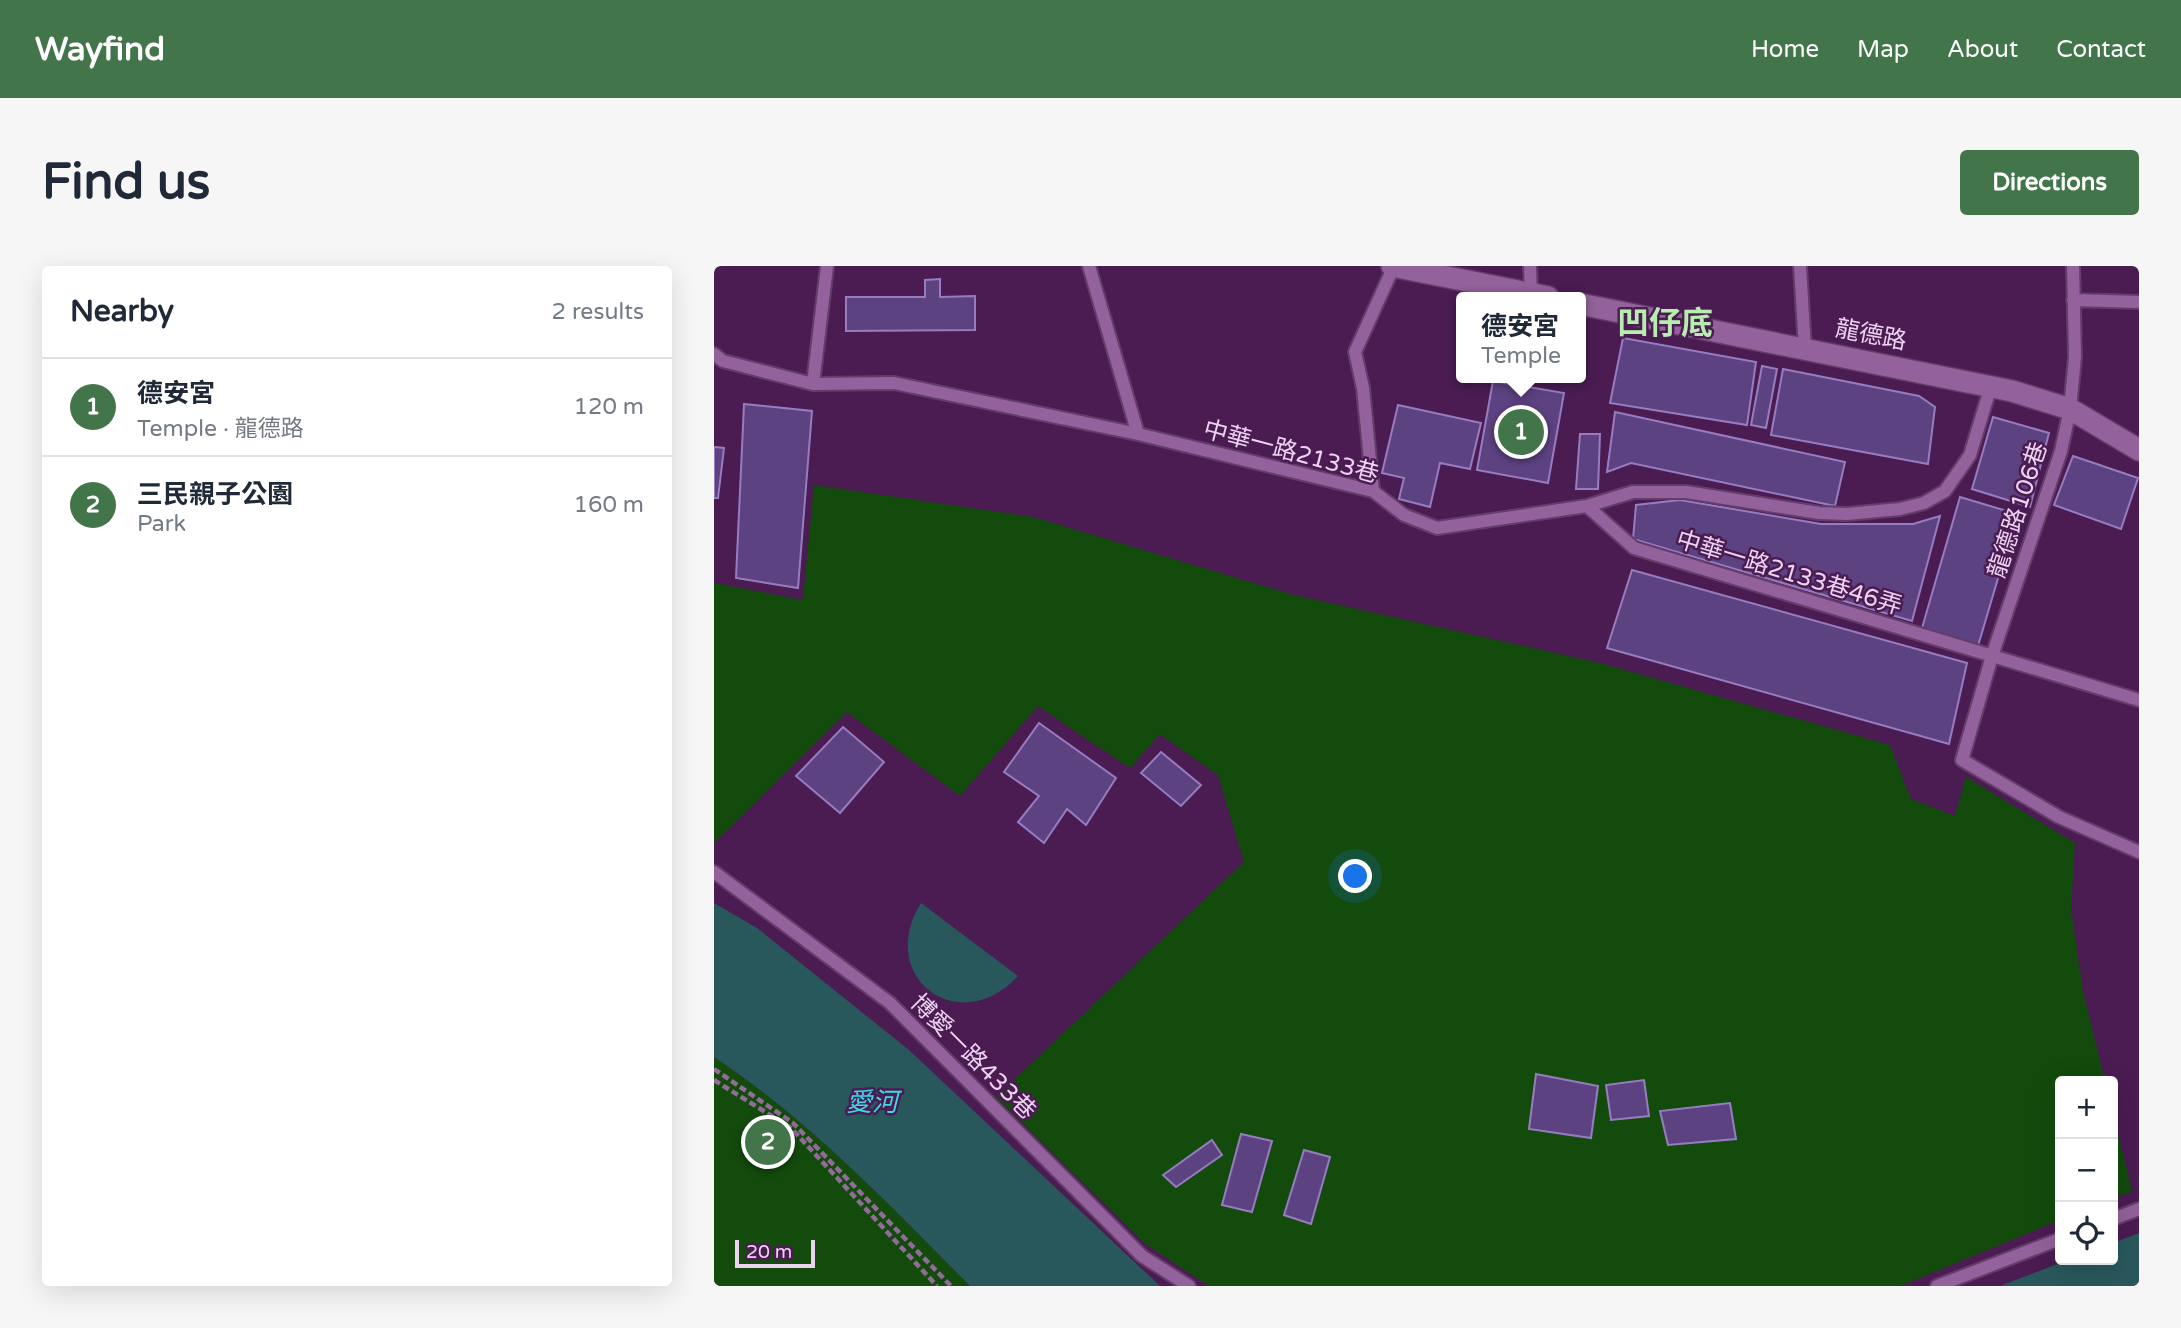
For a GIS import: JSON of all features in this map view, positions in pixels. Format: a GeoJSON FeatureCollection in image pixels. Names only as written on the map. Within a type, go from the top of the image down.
{"type":"FeatureCollection","features":[{"type":"Feature","properties":{"kind":"street"},"geometry":{"type":"LineString","coordinates":[[1393,266],[1524,292]]}},
{"type":"Feature","properties":{"kind":"street","name":"龍德路"},"geometry":{"type":"LineString","coordinates":[[1586,305],[1991,386],[2070,409],[2139,450]]}},
{"type":"Feature","properties":{"kind":"lane"},"geometry":{"type":"LineString","coordinates":[[813,384],[827,266]]}},
{"type":"Feature","properties":{"kind":"lane"},"geometry":{"type":"LineString","coordinates":[[1090,266],[1138,434]]}},
{"type":"Feature","properties":{"kind":"lane"},"geometry":{"type":"LineString","coordinates":[[1373,491],[1363,388],[1354,352],[1393,266]]}},
{"type":"Feature","properties":{"kind":"lane"},"geometry":{"type":"LineString","coordinates":[[1530,266],[1538,292]]}},
{"type":"Feature","properties":{"kind":"lane"},"geometry":{"type":"LineString","coordinates":[[1800,266],[1805,349]]}},
{"type":"Feature","properties":{"kind":"lane","name":"龍德路106巷"},"geometry":{"type":"LineString","coordinates":[[2073,266],[2075,357],[2070,409],[2061,451],[1992,656],[1962,760],[2059,817],[2139,852]]}},
{"type":"Feature","properties":{"kind":"lane"},"geometry":{"type":"LineString","coordinates":[[2073,300],[2139,302]]}},
{"type":"Feature","properties":{"kind":"lane","name":"中華一路2133巷"},"geometry":{"type":"LineString","coordinates":[[714,354],[723,361],[813,384],[894,383],[1138,434],[1373,491],[1404,515],[1437,527],[1587,506],[1633,492],[1686,492],[1819,513],[1847,514],[1900,509],[1924,503],[1945,491],[1970,455],[1991,386]]}},
{"type":"Feature","properties":{"kind":"lane","name":"中華一路2133巷46弄"},"geometry":{"type":"LineString","coordinates":[[1587,506],[1634,548],[2139,700]]}},
{"type":"Feature","properties":{"kind":"lane","name":"博愛一路433巷"},"geometry":{"type":"LineString","coordinates":[[714,872],[890,1003],[1142,1256],[1189,1286]]}},
{"type":"Feature","properties":{"kind":"lane"},"geometry":{"type":"LineString","coordinates":[[2118,1217],[2139,1209]]}},
{"type":"Feature","properties":{"kind":"lane"},"geometry":{"type":"LineString","coordinates":[[1937,1286],[2055,1240]]}},
{"type":"Feature","properties":{"kind":"path"},"geometry":{"type":"LineString","coordinates":[[714,1069],[793,1123],[951,1286]]}},
{"type":"Feature","properties":{"kind":"path"},"geometry":{"type":"LineString","coordinates":[[714,1080],[791,1128],[937,1286]]}},
{"type":"Feature","properties":{"kind":"green space"},"geometry":{"type":"Polygon","coordinates":[[[814,485],[1033,517],[1294,595],[1600,663],[1890,745],[1911,799],[1955,816],[1966,777],[2075,843],[2071,910],[2083,991],[2104,1076],[2055,1076],[2055,1222],[1900,1286],[1209,1286],[1144,1243],[996,1097],[1244,862],[1218,775],[1160,734],[1130,768],[1038,706],[960,796],[847,712],[714,843],[714,583],[803,600],[814,485]]]}},
{"type":"Feature","properties":{"kind":"green space"},"geometry":{"type":"Polygon","coordinates":[[[714,1057],[816,1136],[970,1286],[714,1286],[714,1057]]]}},
{"type":"Feature","properties":{"kind":"green space"},"geometry":{"type":"Polygon","coordinates":[[[2118,1134],[2132,1191],[2118,1197],[2118,1134]]]}},
{"type":"Feature","properties":{"kind":"water","name":"愛河"},"geometry":{"type":"Polygon","coordinates":[[[714,903],[757,928],[909,1050],[1160,1286],[970,1286],[816,1136],[714,1057],[714,903]]]}},
{"type":"Feature","properties":{"kind":"water"},"geometry":{"type":"Polygon","coordinates":[[[921,903],[1018,976],[995,994],[971,1002],[949,1001],[930,991],[916,975],[908,955],[910,930],[921,903]]]}},
{"type":"Feature","properties":{"kind":"water"},"geometry":{"type":"Polygon","coordinates":[[[2139,1233],[2139,1286],[2000,1286],[2055,1265],[2118,1265],[2118,1241],[2139,1233]]]}},
{"type":"Feature","properties":{"kind":"building"},"geometry":{"type":"Polygon","coordinates":[[[940,279],[940,297],[975,296],[975,330],[846,331],[846,297],[925,297],[925,280],[940,279]]]}},
{"type":"Feature","properties":{"kind":"building"},"geometry":{"type":"Polygon","coordinates":[[[1623,338],[1756,362],[1747,425],[1610,403],[1623,338]]]}},
{"type":"Feature","properties":{"kind":"building"},"geometry":{"type":"Polygon","coordinates":[[[1762,366],[1777,369],[1766,428],[1751,425],[1762,366]]]}},
{"type":"Feature","properties":{"kind":"building"},"geometry":{"type":"Polygon","coordinates":[[[1783,369],[1919,396],[1935,407],[1928,464],[1771,435],[1783,369]]]}},
{"type":"Feature","properties":{"kind":"building"},"geometry":{"type":"Polygon","coordinates":[[[1493,383],[1564,393],[1548,483],[1477,470],[1493,383]]]}},
{"type":"Feature","properties":{"kind":"building"},"geometry":{"type":"Polygon","coordinates":[[[744,404],[812,411],[798,588],[736,578],[744,404]]]}},
{"type":"Feature","properties":{"kind":"building"},"geometry":{"type":"Polygon","coordinates":[[[1398,405],[1481,423],[1470,469],[1440,463],[1430,507],[1399,499],[1404,478],[1382,473],[1398,405]]]}},
{"type":"Feature","properties":{"kind":"building"},"geometry":{"type":"Polygon","coordinates":[[[1615,412],[1845,462],[1835,506],[1631,463],[1607,472],[1615,412]]]}},
{"type":"Feature","properties":{"kind":"building"},"geometry":{"type":"Polygon","coordinates":[[[1993,417],[2049,433],[2030,507],[1972,489],[1993,417]]]}},
{"type":"Feature","properties":{"kind":"building"},"geometry":{"type":"Polygon","coordinates":[[[1580,434],[1600,434],[1598,489],[1576,489],[1580,434]]]}},
{"type":"Feature","properties":{"kind":"building"},"geometry":{"type":"Polygon","coordinates":[[[714,447],[724,448],[718,498],[714,498],[714,447]]]}},
{"type":"Feature","properties":{"kind":"building"},"geometry":{"type":"Polygon","coordinates":[[[2073,456],[2138,478],[2121,529],[2054,505],[2073,456]]]}},
{"type":"Feature","properties":{"kind":"building"},"geometry":{"type":"Polygon","coordinates":[[[1960,497],[2017,514],[1978,646],[1922,628],[1960,497]]]}},
{"type":"Feature","properties":{"kind":"building"},"geometry":{"type":"Polygon","coordinates":[[[1680,500],[1821,524],[1913,524],[1940,516],[1912,621],[1633,539],[1636,505],[1680,500]]]}},
{"type":"Feature","properties":{"kind":"building"},"geometry":{"type":"Polygon","coordinates":[[[1632,570],[1967,663],[1949,744],[1607,648],[1632,570]]]}},
{"type":"Feature","properties":{"kind":"building"},"geometry":{"type":"Polygon","coordinates":[[[1039,723],[1116,778],[1086,825],[1067,809],[1044,843],[1018,822],[1039,796],[1004,772],[1039,723]]]}},
{"type":"Feature","properties":{"kind":"building"},"geometry":{"type":"Polygon","coordinates":[[[843,727],[884,762],[840,813],[796,776],[843,727]]]}},
{"type":"Feature","properties":{"kind":"building"},"geometry":{"type":"Polygon","coordinates":[[[1161,752],[1201,785],[1181,806],[1141,773],[1161,752]]]}},
{"type":"Feature","properties":{"kind":"building"},"geometry":{"type":"Polygon","coordinates":[[[1536,1074],[1598,1086],[1591,1138],[1529,1129],[1536,1074]]]}},
{"type":"Feature","properties":{"kind":"building"},"geometry":{"type":"Polygon","coordinates":[[[1644,1080],[1649,1116],[1611,1120],[1606,1085],[1644,1080]]]}},
{"type":"Feature","properties":{"kind":"building"},"geometry":{"type":"Polygon","coordinates":[[[1730,1103],[1736,1139],[1668,1145],[1660,1111],[1730,1103]]]}},
{"type":"Feature","properties":{"kind":"building"},"geometry":{"type":"Polygon","coordinates":[[[1241,1134],[1272,1141],[1252,1212],[1222,1205],[1241,1134]]]}},
{"type":"Feature","properties":{"kind":"building"},"geometry":{"type":"Polygon","coordinates":[[[1212,1140],[1222,1155],[1176,1187],[1163,1175],[1212,1140]]]}},
{"type":"Feature","properties":{"kind":"building"},"geometry":{"type":"Polygon","coordinates":[[[1304,1150],[1330,1157],[1311,1224],[1284,1215],[1304,1150]]]}},
{"type":"Feature","properties":{"kind":"place","name":"德安宮"},"geometry":{"type":"Point","coordinates":[1521,432]}},
{"type":"Feature","properties":{"kind":"place","name":"三民親子公園"},"geometry":{"type":"Point","coordinates":[768,1142]}},
{"type":"Feature","properties":{"kind":"district","name":"凹仔底"},"geometry":{"type":"Point","coordinates":[1665,324]}}]}
